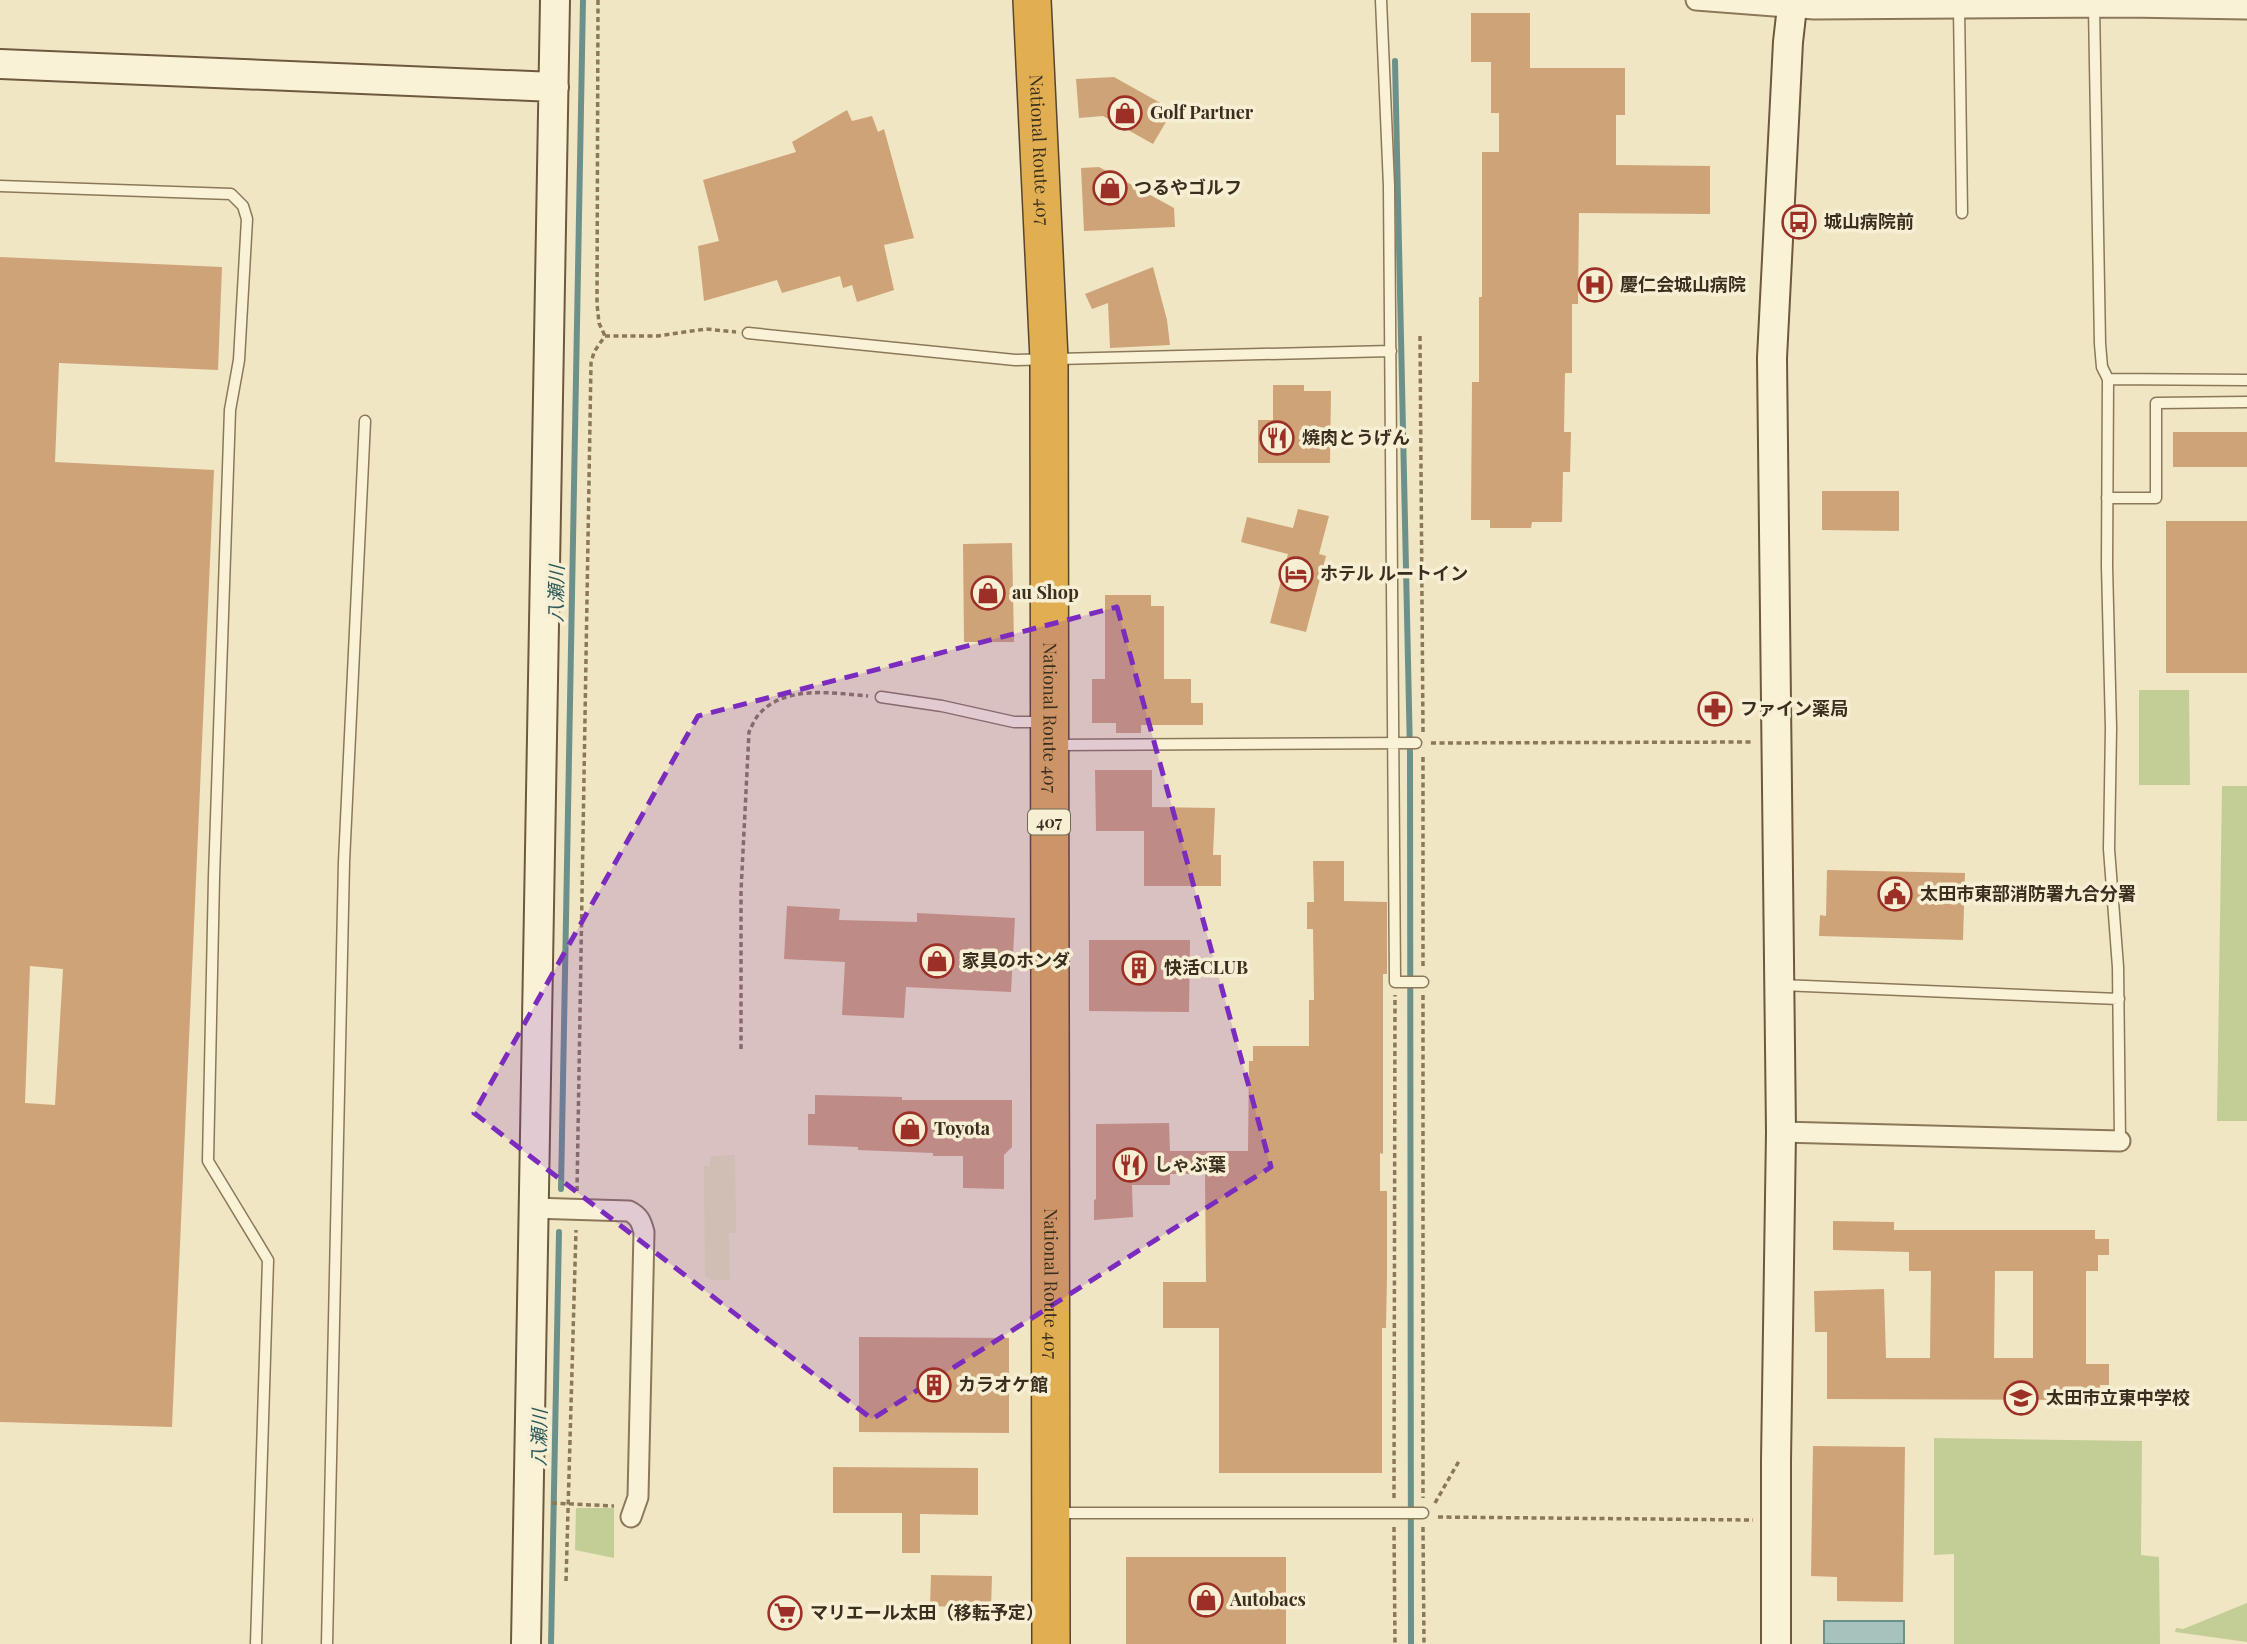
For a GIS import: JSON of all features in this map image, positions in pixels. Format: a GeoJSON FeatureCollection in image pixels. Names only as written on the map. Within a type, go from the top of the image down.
{"type":"FeatureCollection","features":[{"type":"Feature","properties":{"kind":"highway","name":"National Route 407"},"geometry":{"type":"LineString","coordinates":[[1032,0],[1049,359],[1051,1644]]}},
{"type":"Feature","properties":{"kind":"street"},"geometry":{"type":"LineString","coordinates":[[526,1644],[555,0]]}},
{"type":"Feature","properties":{"kind":"street"},"geometry":{"type":"LineString","coordinates":[[1696,0],[1959,8],[2094,7],[2126,3],[2247,9]]}},
{"type":"Feature","properties":{"kind":"street"},"geometry":{"type":"LineString","coordinates":[[1776,1644],[1781,1132],[1772,358],[1788,42],[1793,4]]}},
{"type":"Feature","properties":{"kind":"street"},"geometry":{"type":"LineString","coordinates":[[0,64],[554,87]]}},
{"type":"Feature","properties":{"kind":"street"},"geometry":{"type":"LineString","coordinates":[[1781,1132],[2120,1141]]}},
{"type":"Feature","properties":{"kind":"street"},"geometry":{"type":"LineString","coordinates":[[532,1208],[629,1211],[638,1216],[644,1232],[638,1497],[624,1511]]}},
{"type":"Feature","properties":{"kind":"lane"},"geometry":{"type":"LineString","coordinates":[[1381,0],[1390,186],[1397,982],[1420,982]]}},
{"type":"Feature","properties":{"kind":"lane"},"geometry":{"type":"LineString","coordinates":[[2094,7],[2100,344],[2102,367],[2108,379],[2107,566],[2111,728],[2109,849],[2118,967],[2120,1141]]}},
{"type":"Feature","properties":{"kind":"lane"},"geometry":{"type":"LineString","coordinates":[[1959,8],[1962,213]]}},
{"type":"Feature","properties":{"kind":"lane"},"geometry":{"type":"LineString","coordinates":[[0,186],[231,194],[243,206],[247,219],[239,360],[230,410],[214,877],[208,1161],[268,1260],[256,1644]]}},
{"type":"Feature","properties":{"kind":"lane"},"geometry":{"type":"LineString","coordinates":[[748,333],[1015,360],[1391,351]]}},
{"type":"Feature","properties":{"kind":"lane"},"geometry":{"type":"LineString","coordinates":[[2108,379],[2247,380]]}},
{"type":"Feature","properties":{"kind":"lane"},"geometry":{"type":"LineString","coordinates":[[2107,498],[2156,498],[2157,403],[2247,402]]}},
{"type":"Feature","properties":{"kind":"lane"},"geometry":{"type":"LineString","coordinates":[[327,1644],[344,862],[365,421]]}},
{"type":"Feature","properties":{"kind":"lane"},"geometry":{"type":"LineString","coordinates":[[881,697],[942,706],[1014,722],[1049,733],[1416,743]]}},
{"type":"Feature","properties":{"kind":"lane"},"geometry":{"type":"LineString","coordinates":[[1780,985],[2119,999]]}},
{"type":"Feature","properties":{"kind":"lane"},"geometry":{"type":"LineString","coordinates":[[1051,1513],[1421,1513]]}},
{"type":"Feature","properties":{"kind":"path"},"geometry":{"type":"LineString","coordinates":[[598,0],[597,304],[599,323],[606,336]]}},
{"type":"Feature","properties":{"kind":"path"},"geometry":{"type":"LineString","coordinates":[[606,336],[657,336],[706,329],[748,333]]}},
{"type":"Feature","properties":{"kind":"path"},"geometry":{"type":"LineString","coordinates":[[566,1581],[577,1209],[591,363],[594,352],[606,336]]}},
{"type":"Feature","properties":{"kind":"path"},"geometry":{"type":"LineString","coordinates":[[741,1049],[741,891],[748,732],[760,713],[790,695],[837,693],[881,697]]}},
{"type":"Feature","properties":{"kind":"path"},"geometry":{"type":"LineString","coordinates":[[1416,743],[1776,742]]}},
{"type":"Feature","properties":{"kind":"path"},"geometry":{"type":"LineString","coordinates":[[1395,1644],[1398,1513],[1397,982]]}},
{"type":"Feature","properties":{"kind":"path"},"geometry":{"type":"LineString","coordinates":[[1421,1513],[1432,1508],[1459,1461]]}},
{"type":"Feature","properties":{"kind":"path"},"geometry":{"type":"LineString","coordinates":[[562,1503],[624,1511]]}},
{"type":"Feature","properties":{"kind":"path"},"geometry":{"type":"LineString","coordinates":[[1421,1513],[1444,1518],[1755,1520],[1761,1517]]}},
{"type":"Feature","properties":{"kind":"highlighted area"},"geometry":{"type":"Polygon","coordinates":[[[1117,607],[1271,1167],[872,1419],[474,1113],[698,716],[1117,607]]]}},
{"type":"Feature","properties":{"kind":"shaded area"},"geometry":{"type":"Polygon","coordinates":[[[735,1155],[736,1233],[729,1233],[730,1280],[712,1280],[705,1276],[704,1166],[710,1166],[711,1156],[735,1155]]]}},
{"type":"Feature","properties":{"kind":"green space"},"geometry":{"type":"Polygon","coordinates":[[[2139,690],[2189,690],[2190,785],[2139,785],[2139,690]]]}},
{"type":"Feature","properties":{"kind":"green space"},"geometry":{"type":"Polygon","coordinates":[[[2222,786],[2247,786],[2247,1121],[2217,1121],[2222,786]]]}},
{"type":"Feature","properties":{"kind":"green space"},"geometry":{"type":"Polygon","coordinates":[[[1934,1438],[2142,1441],[2141,1555],[2159,1557],[2160,1644],[1954,1644],[1954,1554],[1934,1555],[1934,1438]]]}},
{"type":"Feature","properties":{"kind":"green space"},"geometry":{"type":"Polygon","coordinates":[[[576,1508],[614,1508],[614,1558],[575,1550],[576,1508]]]}},
{"type":"Feature","properties":{"kind":"green space"},"geometry":{"type":"Polygon","coordinates":[[[2247,1603],[2247,1642],[2175,1632],[2176,1628],[2183,1629],[2247,1603]]]}},
{"type":"Feature","properties":{"kind":"water"},"geometry":{"type":"Polygon","coordinates":[[[1824,1621],[1904,1621],[1904,1644],[1824,1644],[1824,1621]]]}},
{"type":"Feature","properties":{"kind":"building"},"geometry":{"type":"Polygon","coordinates":[[[1471,13],[1530,13],[1530,68],[1625,68],[1625,115],[1616,115],[1616,165],[1710,166],[1710,214],[1579,213],[1578,304],[1572,304],[1572,373],[1565,373],[1564,432],[1571,432],[1570,472],[1563,472],[1562,522],[1532,522],[1531,528],[1490,528],[1490,520],[1471,520],[1472,382],[1479,382],[1479,297],[1482,297],[1482,152],[1499,152],[1499,113],[1491,113],[1491,62],[1471,62],[1471,13]]]}},
{"type":"Feature","properties":{"kind":"building","name":"Golf Partner"},"geometry":{"type":"Polygon","coordinates":[[[1114,77],[1173,110],[1153,144],[1103,116],[1079,118],[1076,79],[1114,77]]]}},
{"type":"Feature","properties":{"kind":"building"},"geometry":{"type":"Polygon","coordinates":[[[847,110],[852,121],[872,116],[878,132],[884,129],[914,238],[884,245],[894,290],[857,302],[852,285],[843,288],[840,276],[782,293],[777,280],[704,301],[698,246],[719,241],[703,180],[796,152],[792,142],[847,110]]]}},
{"type":"Feature","properties":{"kind":"building","name":"つるやゴルフ"},"geometry":{"type":"Polygon","coordinates":[[[1099,167],[1174,208],[1175,227],[1084,231],[1081,168],[1099,167]]]}},
{"type":"Feature","properties":{"kind":"building"},"geometry":{"type":"Polygon","coordinates":[[[0,257],[222,267],[218,370],[59,363],[55,462],[214,470],[172,1427],[0,1422],[0,257]],[[30,966],[25,1103],[55,1105],[63,969],[30,966]]]}},
{"type":"Feature","properties":{"kind":"building"},"geometry":{"type":"Polygon","coordinates":[[[1153,267],[1167,320],[1170,345],[1110,348],[1108,303],[1092,309],[1085,294],[1153,267]]]}},
{"type":"Feature","properties":{"kind":"building"},"geometry":{"type":"Polygon","coordinates":[[[1273,385],[1304,385],[1304,391],[1331,391],[1330,463],[1258,463],[1258,420],[1273,420],[1273,385]]]}},
{"type":"Feature","properties":{"kind":"building"},"geometry":{"type":"Polygon","coordinates":[[[2173,432],[2247,432],[2247,467],[2173,467],[2173,432]]]}},
{"type":"Feature","properties":{"kind":"building"},"geometry":{"type":"Polygon","coordinates":[[[1822,491],[1899,491],[1899,531],[1822,530],[1822,491]]]}},
{"type":"Feature","properties":{"kind":"building"},"geometry":{"type":"Polygon","coordinates":[[[1298,509],[1329,516],[1319,554],[1326,556],[1306,632],[1270,623],[1288,554],[1241,542],[1247,517],[1293,528],[1298,509]]]}},
{"type":"Feature","properties":{"kind":"building"},"geometry":{"type":"Polygon","coordinates":[[[2166,521],[2247,521],[2247,673],[2166,673],[2166,521]]]}},
{"type":"Feature","properties":{"kind":"building","name":"au Shop"},"geometry":{"type":"Polygon","coordinates":[[[1012,543],[1014,642],[964,642],[963,544],[1012,543]]]}},
{"type":"Feature","properties":{"kind":"building"},"geometry":{"type":"Polygon","coordinates":[[[1105,595],[1151,595],[1151,606],[1164,606],[1164,679],[1191,679],[1191,703],[1203,703],[1203,725],[1141,725],[1141,733],[1116,733],[1116,723],[1092,723],[1092,679],[1105,679],[1105,595]]]}},
{"type":"Feature","properties":{"kind":"building"},"geometry":{"type":"Polygon","coordinates":[[[1095,770],[1152,770],[1152,807],[1215,808],[1213,855],[1221,855],[1221,886],[1144,886],[1144,831],[1096,831],[1095,770]]]}},
{"type":"Feature","properties":{"kind":"building"},"geometry":{"type":"Polygon","coordinates":[[[1313,861],[1344,861],[1344,901],[1387,902],[1387,974],[1383,974],[1383,1154],[1380,1153],[1380,1191],[1387,1191],[1386,1328],[1382,1328],[1382,1473],[1219,1473],[1219,1328],[1163,1328],[1163,1282],[1206,1282],[1205,1174],[1170,1174],[1170,1185],[1132,1185],[1133,1217],[1094,1220],[1096,1124],[1169,1123],[1170,1151],[1248,1151],[1249,1061],[1253,1061],[1253,1046],[1309,1046],[1309,1000],[1314,1000],[1313,929],[1307,929],[1307,902],[1314,902],[1313,861]]]}},
{"type":"Feature","properties":{"kind":"building","name":"太田市東部消防署九合分署"},"geometry":{"type":"Polygon","coordinates":[[[1827,870],[1965,873],[1963,940],[1819,936],[1820,915],[1826,916],[1827,870]]]}},
{"type":"Feature","properties":{"kind":"building"},"geometry":{"type":"Polygon","coordinates":[[[787,906],[840,909],[839,920],[917,922],[917,913],[1015,918],[1011,992],[906,987],[904,1018],[842,1015],[845,962],[784,959],[787,906]]]}},
{"type":"Feature","properties":{"kind":"building","name":"快活CLUB"},"geometry":{"type":"Polygon","coordinates":[[[1089,940],[1190,940],[1189,1012],[1089,1011],[1089,940]]]}},
{"type":"Feature","properties":{"kind":"building","name":"Toyota"},"geometry":{"type":"Polygon","coordinates":[[[815,1095],[902,1097],[902,1100],[1012,1100],[1012,1147],[1004,1155],[1004,1189],[963,1188],[963,1156],[933,1156],[933,1153],[808,1145],[808,1114],[815,1114],[815,1095]]]}},
{"type":"Feature","properties":{"kind":"building"},"geometry":{"type":"Polygon","coordinates":[[[1833,1221],[1894,1222],[1894,1230],[2095,1230],[2095,1239],[2109,1239],[2109,1255],[2098,1255],[2098,1271],[2086,1271],[2086,1364],[2109,1364],[2109,1385],[2100,1385],[2100,1400],[1827,1399],[1827,1332],[1815,1332],[1814,1291],[1884,1289],[1886,1358],[1930,1358],[1931,1271],[1909,1271],[1909,1252],[1833,1250],[1833,1221]],[[1995,1271],[1994,1358],[2033,1358],[2033,1271],[1995,1271]]]}},
{"type":"Feature","properties":{"kind":"building","name":"カラオケ館"},"geometry":{"type":"Polygon","coordinates":[[[859,1337],[1009,1338],[1009,1433],[859,1432],[859,1337]]]}},
{"type":"Feature","properties":{"kind":"building"},"geometry":{"type":"Polygon","coordinates":[[[1813,1446],[1905,1447],[1903,1602],[1837,1601],[1837,1577],[1811,1576],[1813,1446]]]}},
{"type":"Feature","properties":{"kind":"building"},"geometry":{"type":"Polygon","coordinates":[[[833,1467],[978,1468],[978,1515],[920,1514],[920,1553],[902,1553],[902,1513],[833,1513],[833,1467]]]}},
{"type":"Feature","properties":{"kind":"building","name":"Autobacs"},"geometry":{"type":"Polygon","coordinates":[[[1126,1557],[1286,1557],[1286,1644],[1126,1644],[1126,1557]]]}},
{"type":"Feature","properties":{"kind":"building"},"geometry":{"type":"Polygon","coordinates":[[[931,1575],[992,1576],[991,1608],[930,1606],[931,1575]]]}},
{"type":"Feature","properties":{"kind":"waterway","name":"八瀬川"},"geometry":{"type":"LineString","coordinates":[[561,1189],[583,0]]}},
{"type":"Feature","properties":{"kind":"waterway"},"geometry":{"type":"LineString","coordinates":[[1395,61],[1410,753],[1411,1644]]}},
{"type":"Feature","properties":{"kind":"waterway","name":"八瀬川"},"geometry":{"type":"LineString","coordinates":[[551,1644],[559,1232]]}},
{"type":"Feature","properties":{"kind":"place","name":"Golf Partner"},"geometry":{"type":"Point","coordinates":[1125,113]}},
{"type":"Feature","properties":{"kind":"place","name":"つるやゴルフ"},"geometry":{"type":"Point","coordinates":[1110,188]}},
{"type":"Feature","properties":{"kind":"place","name":"城山病院前"},"geometry":{"type":"Point","coordinates":[1799,222]}},
{"type":"Feature","properties":{"kind":"place","name":"慶仁会城山病院"},"geometry":{"type":"Point","coordinates":[1595,285]}},
{"type":"Feature","properties":{"kind":"place","name":"焼肉とうげん"},"geometry":{"type":"Point","coordinates":[1277,438]}},
{"type":"Feature","properties":{"kind":"place","name":"ホテル ルートイン"},"geometry":{"type":"Point","coordinates":[1296,574]}},
{"type":"Feature","properties":{"kind":"place","name":"au Shop"},"geometry":{"type":"Point","coordinates":[988,593]}},
{"type":"Feature","properties":{"kind":"place","name":"ファイン薬局"},"geometry":{"type":"Point","coordinates":[1715,709]}},
{"type":"Feature","properties":{"kind":"place","name":"太田市東部消防署九合分署"},"geometry":{"type":"Point","coordinates":[1895,894]}},
{"type":"Feature","properties":{"kind":"place","name":"家具のホンダ"},"geometry":{"type":"Point","coordinates":[937,961]}},
{"type":"Feature","properties":{"kind":"place","name":"快活CLUB"},"geometry":{"type":"Point","coordinates":[1139,968]}},
{"type":"Feature","properties":{"kind":"place","name":"Toyota"},"geometry":{"type":"Point","coordinates":[910,1129]}},
{"type":"Feature","properties":{"kind":"place","name":"しゃぶ葉"},"geometry":{"type":"Point","coordinates":[1130,1165]}},
{"type":"Feature","properties":{"kind":"place","name":"カラオケ館"},"geometry":{"type":"Point","coordinates":[934,1385]}},
{"type":"Feature","properties":{"kind":"place","name":"太田市立東中学校"},"geometry":{"type":"Point","coordinates":[2021,1398]}},
{"type":"Feature","properties":{"kind":"place","name":"Autobacs"},"geometry":{"type":"Point","coordinates":[1206,1600]}},
{"type":"Feature","properties":{"kind":"place","name":"マリエール太田（移転予定）"},"geometry":{"type":"Point","coordinates":[785,1613]}}]}
